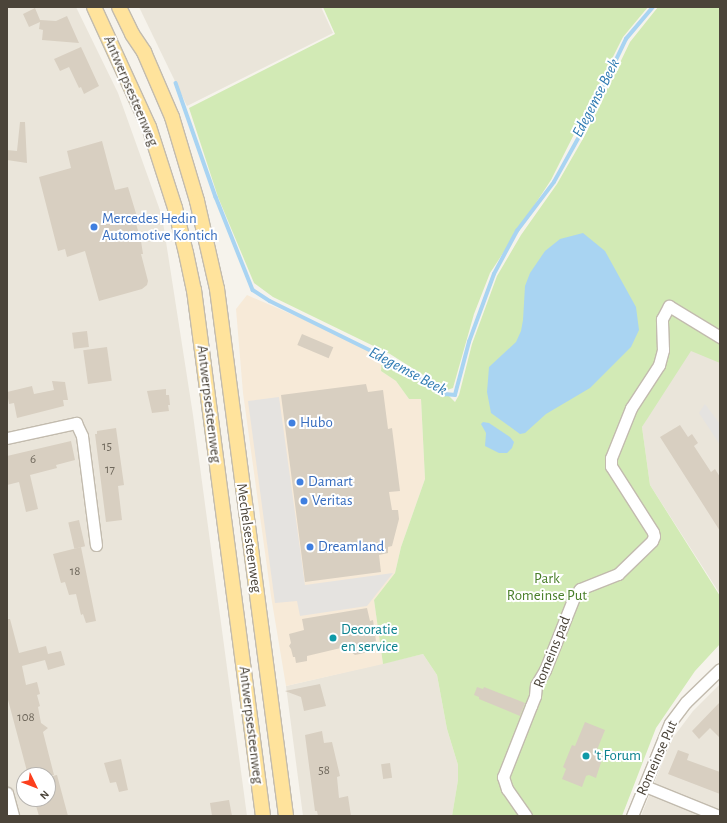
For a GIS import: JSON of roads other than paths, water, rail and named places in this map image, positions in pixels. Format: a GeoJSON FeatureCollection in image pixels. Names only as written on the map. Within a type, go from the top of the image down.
{"type":"FeatureCollection","features":[{"type":"Feature","properties":{"kind":"main road","name":"Antwerpsesteenweg"},"geometry":{"type":"LineString","coordinates":[[94,7],[149,127],[176,208],[188,260],[194,290],[263,816]]}},
{"type":"Feature","properties":{"kind":"main road","name":"Antwerpsesteenweg"},"geometry":{"type":"LineString","coordinates":[[120,7],[132,34],[144,52],[172,117],[197,201],[217,289]]}},
{"type":"Feature","properties":{"kind":"main road","name":"Mechelsesteenweg"},"geometry":{"type":"LineString","coordinates":[[217,289],[285,813]]}},
{"type":"Feature","properties":{"kind":"main road"},"geometry":{"type":"LineString","coordinates":[[263,816],[267,804],[276,797],[282,787]]}},
{"type":"Feature","properties":{"kind":"main road","name":"Mechelsesteenweg"},"geometry":{"type":"LineString","coordinates":[[260,792],[278,801],[285,813]]}},
{"type":"Feature","properties":{"kind":"street","name":"Romeins pad"},"geometry":{"type":"LineString","coordinates":[[526,816],[507,789],[503,777],[532,704],[536,686],[545,670],[574,598],[580,589],[618,574],[652,541],[654,536],[653,532],[611,466],[611,458],[631,408],[659,365],[663,350],[662,319],[669,306],[720,337]]}},
{"type":"Feature","properties":{"kind":"street"},"geometry":{"type":"LineString","coordinates":[[7,438],[76,423],[82,436],[96,545]]}},
{"type":"Feature","properties":{"kind":"street","name":"Romeinse Put"},"geometry":{"type":"LineString","coordinates":[[632,816],[670,723],[686,702],[720,668]]}},
{"type":"Feature","properties":{"kind":"street"},"geometry":{"type":"LineString","coordinates":[[645,786],[719,816]]}},
{"type":"Feature","properties":{"kind":"street"},"geometry":{"type":"LineString","coordinates":[[7,793],[13,816]]}},
{"type":"Feature","properties":{"kind":"water"},"geometry":{"type":"Polygon","coordinates":[[[583,233],[605,251],[636,307],[639,330],[631,347],[590,388],[546,414],[525,433],[520,434],[491,413],[487,392],[489,367],[516,342],[521,331],[523,320],[525,286],[530,273],[545,251],[560,239],[583,233]]]}},
{"type":"Feature","properties":{"kind":"water"},"geometry":{"type":"Polygon","coordinates":[[[483,422],[489,423],[510,437],[514,442],[512,448],[507,453],[499,453],[485,446],[486,433],[481,424],[483,422]]]}},
{"type":"Feature","properties":{"kind":"waterway","name":"Edegemse Beek"},"geometry":{"type":"LineString","coordinates":[[176,83],[216,197],[253,290],[270,301],[388,359],[445,394],[455,395],[469,342],[494,274],[517,231],[554,182],[580,135],[626,39],[653,7]]}},
{"type":"Feature","properties":{"kind":"place","name":"Mercedes Hedin Automotive Kontich"},"geometry":{"type":"Point","coordinates":[94,227]}},
{"type":"Feature","properties":{"kind":"place","name":"Hubo"},"geometry":{"type":"Point","coordinates":[292,423]}},
{"type":"Feature","properties":{"kind":"place","name":"Damart"},"geometry":{"type":"Point","coordinates":[300,482]}},
{"type":"Feature","properties":{"kind":"place","name":"Veritas"},"geometry":{"type":"Point","coordinates":[304,501]}},
{"type":"Feature","properties":{"kind":"place","name":"Dreamland"},"geometry":{"type":"Point","coordinates":[310,547]}},
{"type":"Feature","properties":{"kind":"place","name":"Decoratie en service"},"geometry":{"type":"Point","coordinates":[333,638]}},
{"type":"Feature","properties":{"kind":"place","name":"'t Forum"},"geometry":{"type":"Point","coordinates":[586,756]}},
{"type":"Feature","properties":{"kind":"park label","name":"Park Romeinse Put"},"geometry":{"type":"Point","coordinates":[547,586]}}]}
